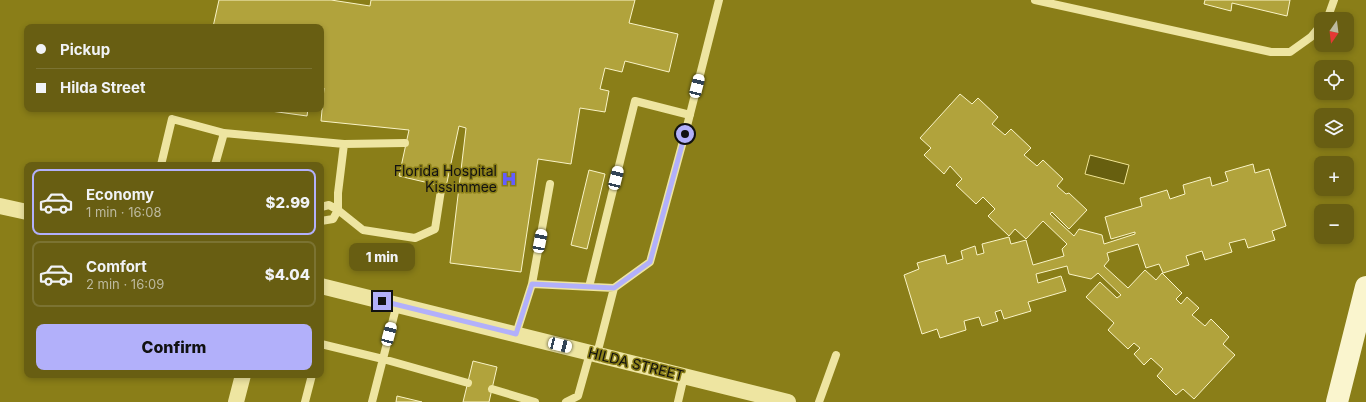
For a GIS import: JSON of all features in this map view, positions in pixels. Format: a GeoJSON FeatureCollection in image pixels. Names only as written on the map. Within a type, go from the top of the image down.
{"type":"FeatureCollection","features":[{"type":"Feature","properties":{"kind":"street"},"geometry":{"type":"LineString","coordinates":[[0,206],[24,211]]}},
{"type":"Feature","properties":{"kind":"street","name":"HILDA STREET"},"geometry":{"type":"LineString","coordinates":[[324,287],[788,402]]}},
{"type":"Feature","properties":{"kind":"street"},"geometry":{"type":"LineString","coordinates":[[1337,402],[1366,287]]}},
{"type":"Feature","properties":{"kind":"street"},"geometry":{"type":"LineString","coordinates":[[236,402],[242,378]]}},
{"type":"Feature","properties":{"kind":"lane"},"geometry":{"type":"LineString","coordinates":[[566,402],[578,396],[614,288],[650,262],[690,115],[719,0]]}},
{"type":"Feature","properties":{"kind":"lane"},"geometry":{"type":"LineString","coordinates":[[1035,0],[1271,52],[1290,52],[1314,33]]}},
{"type":"Feature","properties":{"kind":"lane"},"geometry":{"type":"LineString","coordinates":[[1330,12],[1334,0]]}},
{"type":"Feature","properties":{"kind":"lane"},"geometry":{"type":"LineString","coordinates":[[589,287],[635,101],[690,115]]}},
{"type":"Feature","properties":{"kind":"lane"},"geometry":{"type":"LineString","coordinates":[[162,162],[172,119],[224,133],[344,144],[405,143]]}},
{"type":"Feature","properties":{"kind":"lane"},"geometry":{"type":"LineString","coordinates":[[216,162],[224,133]]}},
{"type":"Feature","properties":{"kind":"lane"},"geometry":{"type":"LineString","coordinates":[[324,220],[333,219],[338,210],[338,193],[344,144]]}},
{"type":"Feature","properties":{"kind":"lane"},"geometry":{"type":"LineString","coordinates":[[516,334],[532,284],[550,184]]}},
{"type":"Feature","properties":{"kind":"lane"},"geometry":{"type":"LineString","coordinates":[[324,206],[329,205],[338,210],[363,230],[415,238],[435,229],[441,190]]}},
{"type":"Feature","properties":{"kind":"lane"},"geometry":{"type":"LineString","coordinates":[[532,284],[614,288]]}},
{"type":"Feature","properties":{"kind":"lane"},"geometry":{"type":"LineString","coordinates":[[372,402],[397,304]]}},
{"type":"Feature","properties":{"kind":"lane"},"geometry":{"type":"LineString","coordinates":[[324,345],[383,359],[468,383]]}},
{"type":"Feature","properties":{"kind":"lane"},"geometry":{"type":"LineString","coordinates":[[819,402],[836,355]]}},
{"type":"Feature","properties":{"kind":"lane"},"geometry":{"type":"LineString","coordinates":[[678,402],[684,376]]}},
{"type":"Feature","properties":{"kind":"lane"},"geometry":{"type":"LineString","coordinates":[[304,402],[311,378]]}},
{"type":"Feature","properties":{"kind":"lane"},"geometry":{"type":"LineString","coordinates":[[492,389],[535,402]]}},
{"type":"Feature","properties":{"kind":"shaded area"},"geometry":{"type":"Polygon","coordinates":[[[1090,155],[1129,165],[1124,184],[1085,174],[1090,155]]]}},
{"type":"Feature","properties":{"kind":"building"},"geometry":{"type":"Polygon","coordinates":[[[219,0],[331,0],[370,6],[371,0],[635,0],[629,23],[678,34],[669,72],[625,61],[622,72],[605,68],[600,89],[609,91],[605,112],[580,108],[571,164],[538,159],[521,272],[450,263],[466,128],[459,126],[446,187],[399,176],[409,130],[321,121],[322,112],[324,112],[324,24],[214,24],[219,0]]]}},
{"type":"Feature","properties":{"kind":"building"},"geometry":{"type":"Polygon","coordinates":[[[1205,0],[1290,0],[1287,16],[1232,3],[1231,11],[1204,4],[1205,0]]]}},
{"type":"Feature","properties":{"kind":"building"},"geometry":{"type":"Polygon","coordinates":[[[960,94],[972,104],[978,98],[998,117],[992,124],[1005,135],[1011,129],[1031,148],[1024,155],[1037,166],[1043,160],[1063,179],[1057,186],[1066,194],[1069,193],[1087,210],[1069,229],[1052,212],[1050,214],[1074,236],[1079,229],[1102,235],[1104,244],[1135,234],[1135,232],[1111,239],[1105,217],[1142,206],[1140,198],[1167,190],[1170,199],[1185,194],[1183,185],[1210,177],[1212,186],[1228,181],[1225,172],[1253,164],[1255,173],[1269,169],[1286,226],[1272,231],[1275,240],[1248,248],[1245,239],[1229,243],[1232,252],[1205,260],[1202,251],[1186,256],[1189,265],[1163,273],[1159,264],[1146,268],[1138,244],[1107,253],[1109,260],[1104,266],[1128,288],[1145,270],[1156,280],[1162,273],[1182,293],[1176,299],[1181,304],[1187,297],[1199,308],[1192,315],[1205,326],[1211,319],[1229,337],[1223,344],[1235,355],[1194,399],[1183,389],[1176,395],[1157,376],[1163,369],[1151,358],[1144,365],[1134,354],[1140,348],[1134,343],[1128,349],[1108,330],[1114,323],[1086,297],[1100,282],[1117,298],[1121,295],[1098,273],[1091,279],[1069,274],[1067,266],[1036,274],[1038,283],[1061,276],[1066,291],[1028,302],[1031,311],[1004,319],[1001,310],[995,312],[998,321],[982,326],[979,317],[964,321],[966,330],[940,338],[937,329],[922,334],[904,275],[919,269],[917,263],[945,255],[947,264],[963,259],[961,251],[975,246],[977,255],[984,253],[982,244],[1009,237],[1011,244],[1026,240],[1033,265],[1064,256],[1062,249],[1067,244],[1043,221],[1026,239],[1015,229],[1009,236],[988,216],[995,209],[983,197],[976,204],[956,185],[962,179],[950,166],[944,174],[924,155],[931,148],[920,138],[960,94]]]}},
{"type":"Feature","properties":{"kind":"building"},"geometry":{"type":"Polygon","coordinates":[[[278,112],[308,112],[307,116],[278,112]]]}},
{"type":"Feature","properties":{"kind":"building"},"geometry":{"type":"Polygon","coordinates":[[[589,170],[605,174],[587,249],[571,245],[589,170]]]}},
{"type":"Feature","properties":{"kind":"building"},"geometry":{"type":"Polygon","coordinates":[[[473,361],[497,367],[489,402],[463,402],[473,361]]]}},
{"type":"Feature","properties":{"kind":"building"},"geometry":{"type":"Polygon","coordinates":[[[397,396],[422,402],[396,402],[397,396]]]}},
{"type":"Feature","properties":{"kind":"place","name":"Florida Hospital Kissimmee"},"geometry":{"type":"Point","coordinates":[509,179]}},
{"type":"Feature","properties":{"kind":"route"},"geometry":{"type":"LineString","coordinates":[[382,301],[516,334],[532,284],[614,288],[650,262],[685,134]]}}]}
